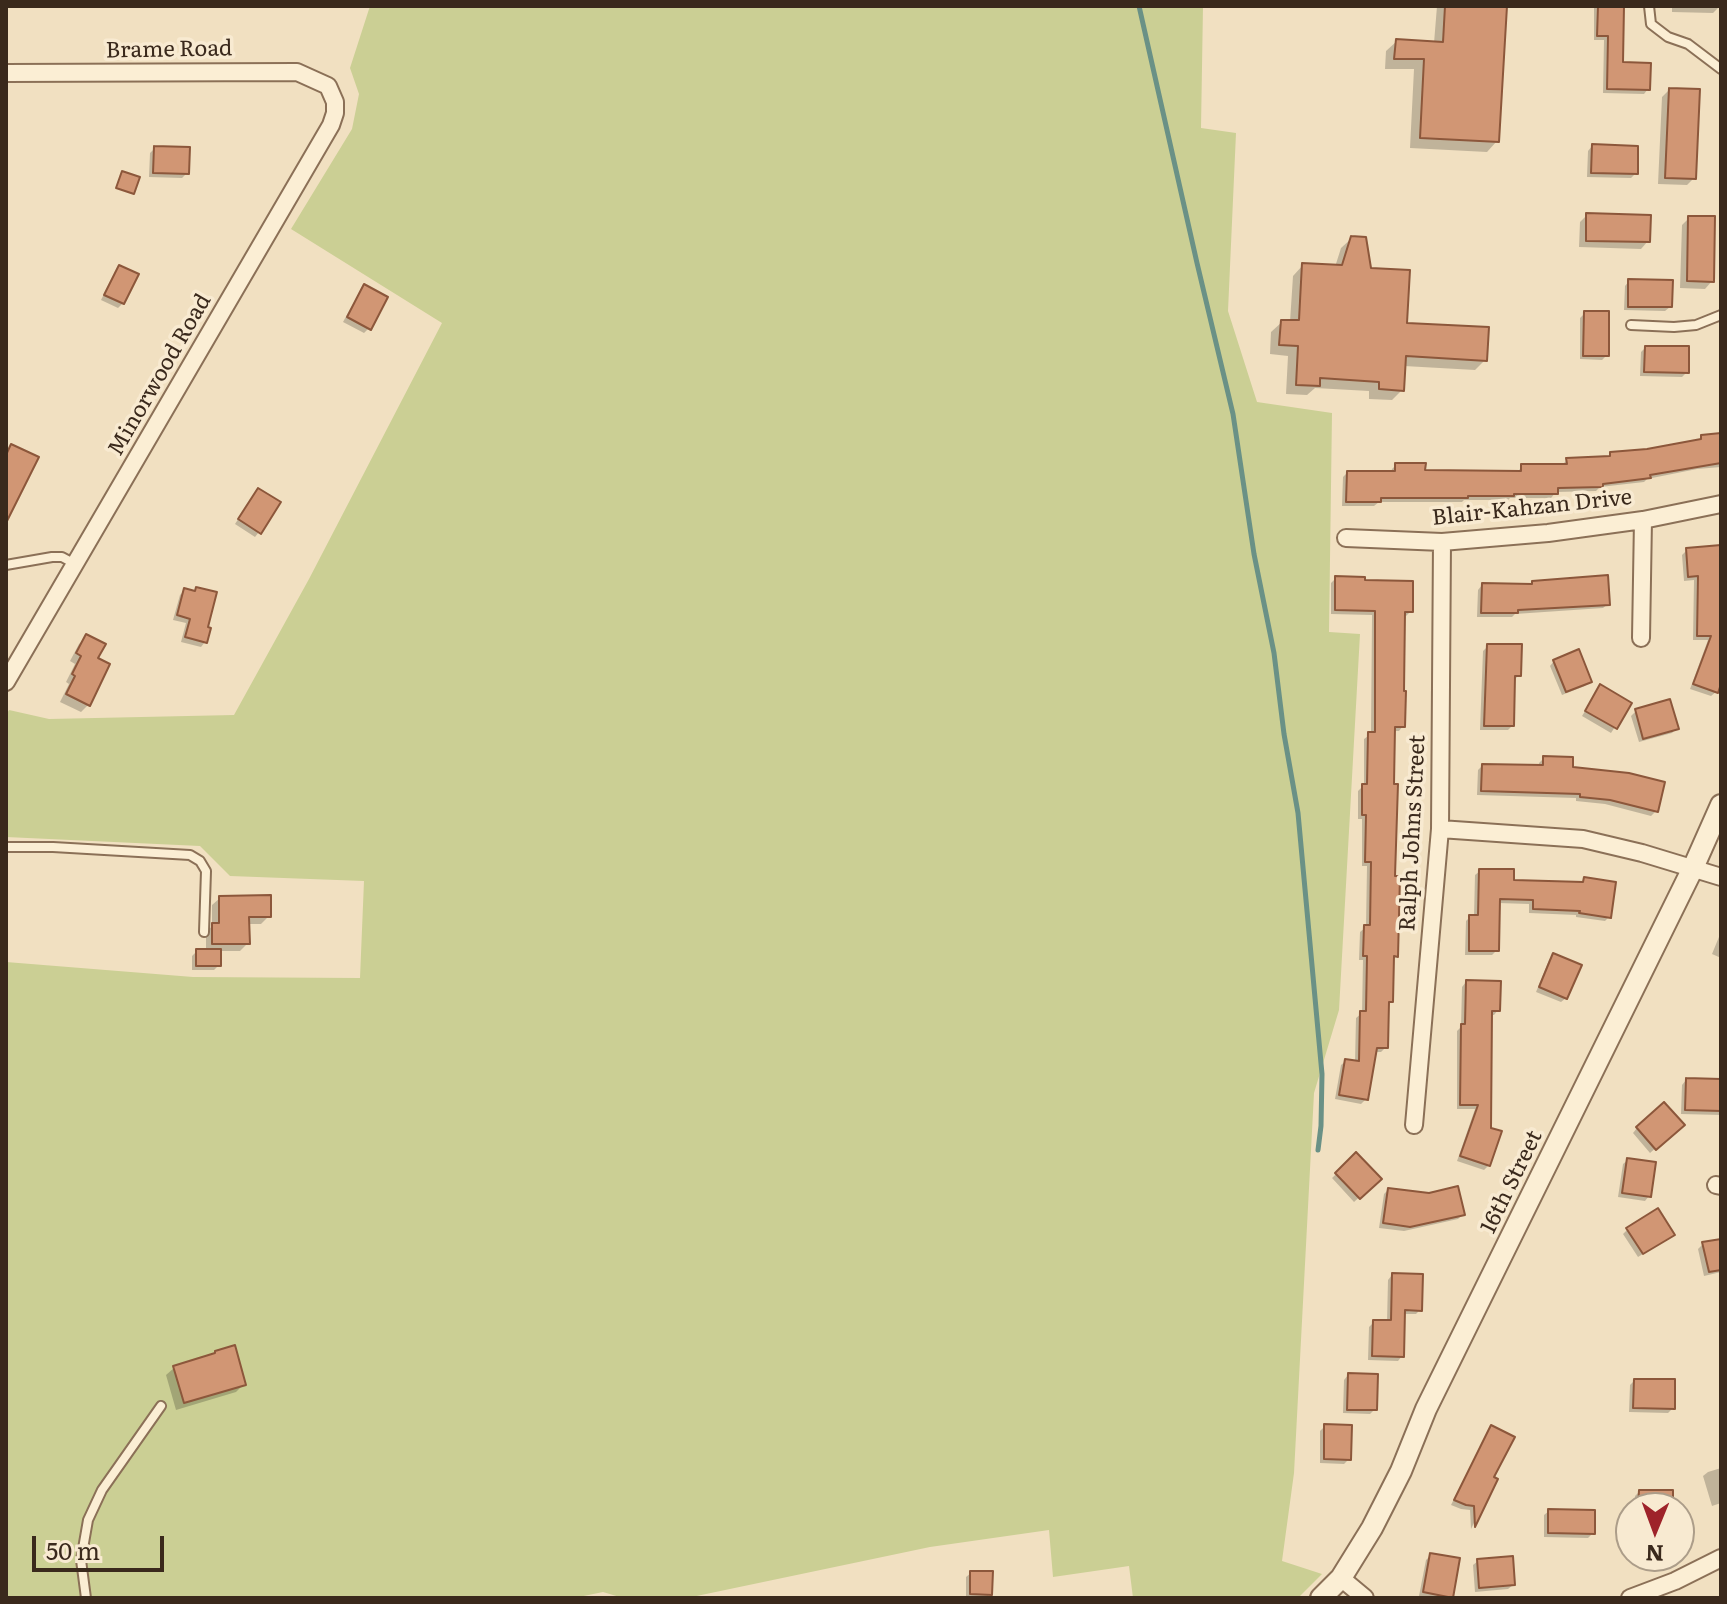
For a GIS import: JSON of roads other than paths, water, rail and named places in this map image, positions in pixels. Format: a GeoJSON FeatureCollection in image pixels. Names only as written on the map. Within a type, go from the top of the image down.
{"type":"FeatureCollection","features":[{"type":"Feature","properties":{"kind":"street","name":"Brame Road"},"geometry":{"type":"LineString","coordinates":[[6,73],[286,70],[307,75],[328,86]]}},
{"type":"Feature","properties":{"kind":"street","name":"Minorwood Road"},"geometry":{"type":"LineString","coordinates":[[6,682],[331,125],[335,102],[328,86]]}},
{"type":"Feature","properties":{"kind":"street","name":"Blair-Kahzan Drive"},"geometry":{"type":"LineString","coordinates":[[1346,538],[1442,542],[1548,533],[1643,520],[1721,504]]}},
{"type":"Feature","properties":{"kind":"street"},"geometry":{"type":"LineString","coordinates":[[1641,638],[1643,520]]}},
{"type":"Feature","properties":{"kind":"street","name":"Ralph Johns Street"},"geometry":{"type":"LineString","coordinates":[[1414,1125],[1440,829],[1442,542]]}},
{"type":"Feature","properties":{"kind":"street","name":"16th Street"},"geometry":{"type":"LineString","coordinates":[[1321,1598],[1341,1578],[1372,1528],[1401,1471],[1426,1409],[1693,868],[1721,805]]}},
{"type":"Feature","properties":{"kind":"street"},"geometry":{"type":"LineString","coordinates":[[1440,829],[1583,839],[1721,877]]}},
{"type":"Feature","properties":{"kind":"street"},"geometry":{"type":"LineString","coordinates":[[1630,1598],[1675,1581],[1721,1558]]}},
{"type":"Feature","properties":{"kind":"street"},"geometry":{"type":"LineString","coordinates":[[1341,1578],[1365,1598]]}},
{"type":"Feature","properties":{"kind":"lane"},"geometry":{"type":"LineString","coordinates":[[1649,6],[1651,24],[1668,37],[1688,44],[1721,69]]}},
{"type":"Feature","properties":{"kind":"lane"},"geometry":{"type":"LineString","coordinates":[[1631,325],[1696,325],[1721,315]]}},
{"type":"Feature","properties":{"kind":"lane"},"geometry":{"type":"LineString","coordinates":[[6,565],[52,557],[62,557],[75,564]]}},
{"type":"Feature","properties":{"kind":"lane"},"geometry":{"type":"LineString","coordinates":[[6,847],[190,855],[200,861],[206,871],[204,932]]}},
{"type":"Feature","properties":{"kind":"lane"},"geometry":{"type":"LineString","coordinates":[[86,1598],[81,1560],[88,1520],[102,1490],[161,1406]]}},
{"type":"Feature","properties":{"kind":"waterway"},"geometry":{"type":"LineString","coordinates":[[1139,6],[1233,414],[1254,554],[1274,653],[1298,813],[1322,1074],[1318,1150]]}}]}
